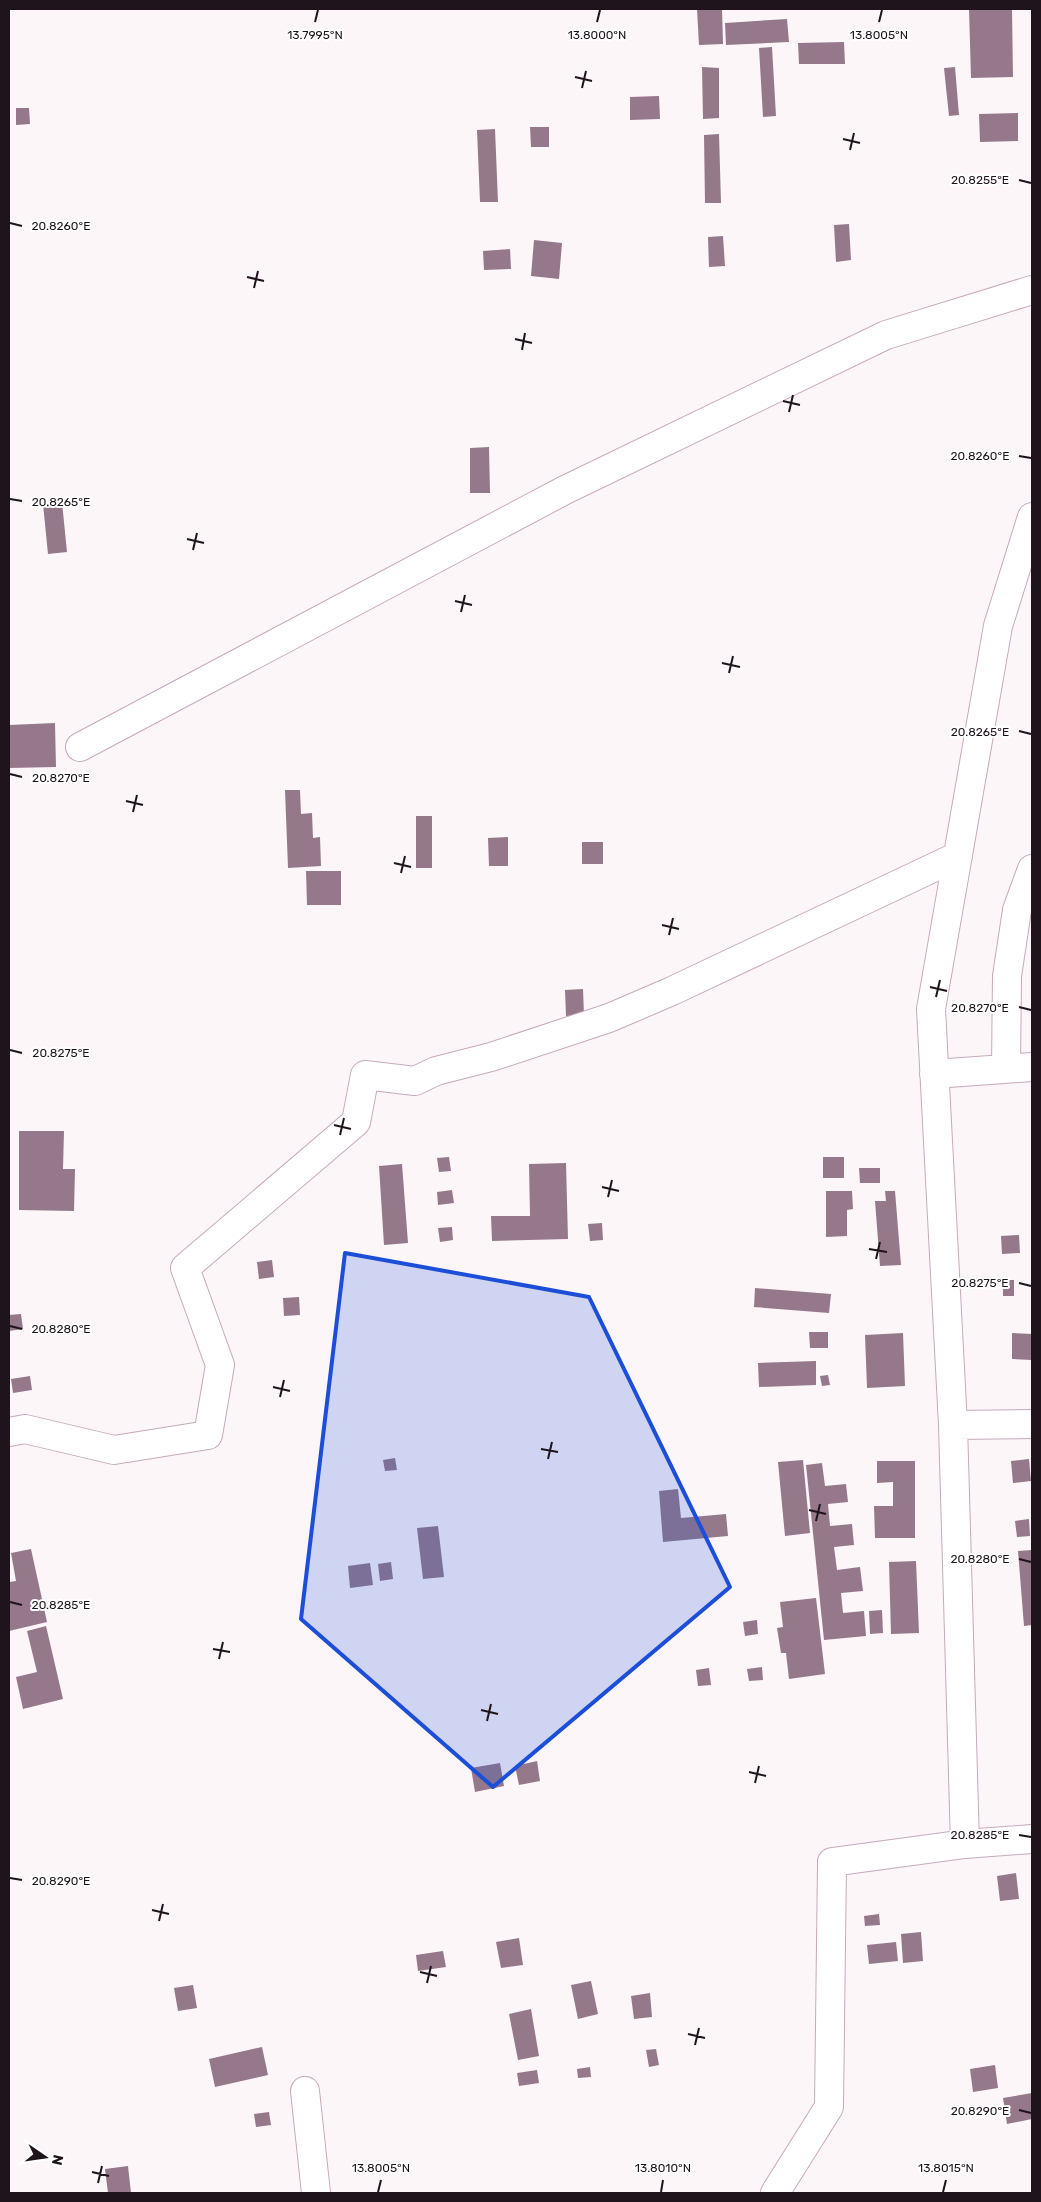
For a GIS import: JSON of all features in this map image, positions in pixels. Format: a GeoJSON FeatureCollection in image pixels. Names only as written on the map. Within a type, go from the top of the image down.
{"type":"FeatureCollection","features":[{"type":"Feature","properties":{"kind":"street"},"geometry":{"type":"LineString","coordinates":[[80,747],[565,490],[877,340],[1032,290]]}},
{"type":"Feature","properties":{"kind":"street"},"geometry":{"type":"LineString","coordinates":[[965,1844],[953,1425],[932,1009],[998,626],[1032,517]]}},
{"type":"Feature","properties":{"kind":"street"},"geometry":{"type":"LineString","coordinates":[[9,1432],[25,1429],[114,1450],[208,1435],[220,1365],[185,1268],[356,1122],[365,1075],[415,1081],[436,1071],[491,1057],[609,1018],[681,987],[958,856]]}},
{"type":"Feature","properties":{"kind":"street"},"geometry":{"type":"LineString","coordinates":[[934,1074],[1019,1068],[1007,976],[1016,910],[1032,869]]}},
{"type":"Feature","properties":{"kind":"street"},"geometry":{"type":"LineString","coordinates":[[953,1425],[1032,1424]]}},
{"type":"Feature","properties":{"kind":"street"},"geometry":{"type":"LineString","coordinates":[[774,2193],[829,2108],[832,1862],[965,1844],[1032,1839]]}},
{"type":"Feature","properties":{"kind":"street"},"geometry":{"type":"LineString","coordinates":[[305,2091],[316,2193]]}},
{"type":"Feature","properties":{"kind":"highlighted area"},"geometry":{"type":"Polygon","coordinates":[[[345,1253],[589,1297],[730,1587],[493,1787],[301,1619],[345,1253]]]}},
{"type":"Feature","properties":{"kind":"building"},"geometry":{"type":"Polygon","coordinates":[[[697,9],[722,9],[723,44],[699,45],[697,9]]]}},
{"type":"Feature","properties":{"kind":"building"},"geometry":{"type":"Polygon","coordinates":[[[969,9],[1012,9],[1013,77],[971,78],[969,9]]]}},
{"type":"Feature","properties":{"kind":"building"},"geometry":{"type":"Polygon","coordinates":[[[787,19],[789,42],[726,45],[725,23],[787,19]]]}},
{"type":"Feature","properties":{"kind":"building"},"geometry":{"type":"Polygon","coordinates":[[[844,42],[845,64],[799,64],[798,43],[844,42]]]}},
{"type":"Feature","properties":{"kind":"building"},"geometry":{"type":"Polygon","coordinates":[[[772,47],[776,116],[763,117],[759,48],[772,47]]]}},
{"type":"Feature","properties":{"kind":"building"},"geometry":{"type":"Polygon","coordinates":[[[702,67],[719,68],[719,118],[703,119],[702,67]]]}},
{"type":"Feature","properties":{"kind":"building"},"geometry":{"type":"Polygon","coordinates":[[[955,67],[959,115],[949,116],[944,68],[955,67]]]}},
{"type":"Feature","properties":{"kind":"building"},"geometry":{"type":"Polygon","coordinates":[[[659,96],[660,119],[630,120],[630,97],[659,96]]]}},
{"type":"Feature","properties":{"kind":"building"},"geometry":{"type":"Polygon","coordinates":[[[16,108],[29,108],[30,124],[16,125],[16,108]]]}},
{"type":"Feature","properties":{"kind":"building"},"geometry":{"type":"Polygon","coordinates":[[[1018,113],[1018,141],[980,142],[979,114],[1018,113]]]}},
{"type":"Feature","properties":{"kind":"building"},"geometry":{"type":"Polygon","coordinates":[[[530,127],[549,127],[549,147],[531,147],[530,127]]]}},
{"type":"Feature","properties":{"kind":"building"},"geometry":{"type":"Polygon","coordinates":[[[495,129],[498,202],[480,202],[477,130],[495,129]]]}},
{"type":"Feature","properties":{"kind":"building"},"geometry":{"type":"Polygon","coordinates":[[[719,134],[721,203],[705,203],[704,135],[719,134]]]}},
{"type":"Feature","properties":{"kind":"building"},"geometry":{"type":"Polygon","coordinates":[[[849,224],[851,260],[836,262],[834,225],[849,224]]]}},
{"type":"Feature","properties":{"kind":"building"},"geometry":{"type":"Polygon","coordinates":[[[723,236],[725,266],[709,267],[708,237],[723,236]]]}},
{"type":"Feature","properties":{"kind":"building"},"geometry":{"type":"Polygon","coordinates":[[[534,240],[562,243],[559,279],[531,276],[534,240]]]}},
{"type":"Feature","properties":{"kind":"building"},"geometry":{"type":"Polygon","coordinates":[[[510,249],[511,269],[484,270],[483,251],[510,249]]]}},
{"type":"Feature","properties":{"kind":"building"},"geometry":{"type":"Polygon","coordinates":[[[489,447],[490,493],[470,493],[470,448],[489,447]]]}},
{"type":"Feature","properties":{"kind":"building"},"geometry":{"type":"Polygon","coordinates":[[[62,502],[67,552],[48,554],[43,504],[62,502]]]}},
{"type":"Feature","properties":{"kind":"building"},"geometry":{"type":"Polygon","coordinates":[[[55,723],[56,767],[9,768],[9,725],[55,723]]]}},
{"type":"Feature","properties":{"kind":"building"},"geometry":{"type":"Polygon","coordinates":[[[285,790],[300,790],[301,814],[312,813],[313,838],[320,837],[321,866],[288,868],[285,790]]]}},
{"type":"Feature","properties":{"kind":"building"},"geometry":{"type":"Polygon","coordinates":[[[416,816],[432,816],[432,868],[416,868],[416,816]]]}},
{"type":"Feature","properties":{"kind":"building"},"geometry":{"type":"Polygon","coordinates":[[[508,837],[508,866],[489,866],[488,838],[508,837]]]}},
{"type":"Feature","properties":{"kind":"building"},"geometry":{"type":"Polygon","coordinates":[[[582,842],[603,842],[603,864],[582,864],[582,842]]]}},
{"type":"Feature","properties":{"kind":"building"},"geometry":{"type":"Polygon","coordinates":[[[306,871],[341,871],[341,905],[307,905],[306,871]]]}},
{"type":"Feature","properties":{"kind":"building"},"geometry":{"type":"Polygon","coordinates":[[[583,989],[584,1015],[566,1016],[565,990],[583,989]]]}},
{"type":"Feature","properties":{"kind":"building"},"geometry":{"type":"Polygon","coordinates":[[[19,1131],[64,1131],[63,1169],[75,1169],[74,1211],[19,1210],[19,1131]]]}},
{"type":"Feature","properties":{"kind":"building"},"geometry":{"type":"Polygon","coordinates":[[[449,1157],[451,1171],[439,1172],[437,1158],[449,1157]]]}},
{"type":"Feature","properties":{"kind":"building"},"geometry":{"type":"Polygon","coordinates":[[[823,1157],[844,1157],[844,1178],[823,1178],[823,1157]]]}},
{"type":"Feature","properties":{"kind":"building"},"geometry":{"type":"Polygon","coordinates":[[[566,1163],[568,1239],[492,1241],[491,1216],[530,1216],[529,1164],[566,1163]]]}},
{"type":"Feature","properties":{"kind":"building"},"geometry":{"type":"Polygon","coordinates":[[[402,1164],[408,1243],[384,1245],[379,1166],[402,1164]]]}},
{"type":"Feature","properties":{"kind":"building"},"geometry":{"type":"Polygon","coordinates":[[[859,1168],[880,1168],[880,1183],[860,1183],[859,1168]]]}},
{"type":"Feature","properties":{"kind":"building"},"geometry":{"type":"Polygon","coordinates":[[[452,1190],[454,1203],[438,1205],[437,1192],[452,1190]]]}},
{"type":"Feature","properties":{"kind":"building"},"geometry":{"type":"Polygon","coordinates":[[[826,1191],[852,1191],[853,1209],[847,1210],[847,1236],[826,1237],[826,1191]]]}},
{"type":"Feature","properties":{"kind":"building"},"geometry":{"type":"Polygon","coordinates":[[[885,1191],[895,1191],[901,1265],[880,1266],[875,1201],[886,1201],[885,1191]]]}},
{"type":"Feature","properties":{"kind":"building"},"geometry":{"type":"Polygon","coordinates":[[[602,1223],[603,1240],[590,1241],[588,1224],[602,1223]]]}},
{"type":"Feature","properties":{"kind":"building"},"geometry":{"type":"Polygon","coordinates":[[[452,1227],[453,1240],[440,1242],[438,1228],[452,1227]]]}},
{"type":"Feature","properties":{"kind":"building"},"geometry":{"type":"Polygon","coordinates":[[[1019,1235],[1020,1253],[1002,1254],[1001,1236],[1019,1235]]]}},
{"type":"Feature","properties":{"kind":"building"},"geometry":{"type":"Polygon","coordinates":[[[272,1260],[274,1277],[259,1279],[257,1262],[272,1260]]]}},
{"type":"Feature","properties":{"kind":"building"},"geometry":{"type":"Polygon","coordinates":[[[1003,1280],[1014,1280],[1014,1296],[1003,1296],[1003,1280]]]}},
{"type":"Feature","properties":{"kind":"building"},"geometry":{"type":"Polygon","coordinates":[[[755,1288],[831,1294],[829,1313],[754,1307],[755,1288]]]}},
{"type":"Feature","properties":{"kind":"building"},"geometry":{"type":"Polygon","coordinates":[[[299,1297],[300,1315],[284,1316],[283,1298],[299,1297]]]}},
{"type":"Feature","properties":{"kind":"building"},"geometry":{"type":"Polygon","coordinates":[[[21,1314],[23,1329],[9,1331],[9,1315],[21,1314]]]}},
{"type":"Feature","properties":{"kind":"building"},"geometry":{"type":"Polygon","coordinates":[[[809,1332],[828,1332],[828,1348],[810,1348],[809,1332]]]}},
{"type":"Feature","properties":{"kind":"building"},"geometry":{"type":"Polygon","coordinates":[[[903,1333],[905,1386],[867,1388],[865,1335],[903,1333]]]}},
{"type":"Feature","properties":{"kind":"building"},"geometry":{"type":"Polygon","coordinates":[[[1012,1333],[1032,1334],[1032,1360],[1012,1359],[1012,1333]]]}},
{"type":"Feature","properties":{"kind":"building"},"geometry":{"type":"Polygon","coordinates":[[[816,1361],[816,1385],[759,1387],[758,1363],[816,1361]]]}},
{"type":"Feature","properties":{"kind":"building"},"geometry":{"type":"Polygon","coordinates":[[[828,1375],[830,1385],[822,1386],[820,1376],[828,1375]]]}},
{"type":"Feature","properties":{"kind":"building"},"geometry":{"type":"Polygon","coordinates":[[[30,1376],[32,1390],[13,1393],[11,1379],[30,1376]]]}},
{"type":"Feature","properties":{"kind":"building"},"geometry":{"type":"Polygon","coordinates":[[[395,1458],[397,1470],[385,1471],[383,1460],[395,1458]]]}},
{"type":"Feature","properties":{"kind":"building"},"geometry":{"type":"Polygon","coordinates":[[[1029,1459],[1031,1481],[1013,1483],[1011,1461],[1029,1459]]]}},
{"type":"Feature","properties":{"kind":"building"},"geometry":{"type":"Polygon","coordinates":[[[803,1460],[810,1533],[785,1536],[778,1462],[803,1460]]]}},
{"type":"Feature","properties":{"kind":"building"},"geometry":{"type":"Polygon","coordinates":[[[877,1461],[915,1461],[915,1538],[875,1538],[874,1506],[893,1506],[893,1482],[877,1483],[877,1461]]]}},
{"type":"Feature","properties":{"kind":"building"},"geometry":{"type":"Polygon","coordinates":[[[822,1463],[825,1486],[846,1484],[848,1502],[828,1504],[830,1526],[852,1524],[854,1545],[834,1547],[837,1570],[860,1567],[863,1591],[841,1593],[843,1613],[864,1611],[866,1636],[824,1640],[806,1465],[822,1463]]]}},
{"type":"Feature","properties":{"kind":"building"},"geometry":{"type":"Polygon","coordinates":[[[678,1489],[681,1518],[726,1514],[728,1536],[663,1542],[659,1491],[678,1489]]]}},
{"type":"Feature","properties":{"kind":"building"},"geometry":{"type":"Polygon","coordinates":[[[1029,1519],[1030,1536],[1017,1537],[1015,1521],[1029,1519]]]}},
{"type":"Feature","properties":{"kind":"building"},"geometry":{"type":"Polygon","coordinates":[[[438,1526],[444,1577],[423,1579],[417,1528],[438,1526]]]}},
{"type":"Feature","properties":{"kind":"building"},"geometry":{"type":"Polygon","coordinates":[[[31,1549],[47,1622],[9,1631],[9,1582],[16,1581],[11,1553],[31,1549]]]}},
{"type":"Feature","properties":{"kind":"building"},"geometry":{"type":"Polygon","coordinates":[[[1032,1550],[1032,1625],[1024,1626],[1018,1551],[1032,1550]]]}},
{"type":"Feature","properties":{"kind":"building"},"geometry":{"type":"Polygon","coordinates":[[[916,1561],[919,1633],[891,1634],[889,1562],[916,1561]]]}},
{"type":"Feature","properties":{"kind":"building"},"geometry":{"type":"Polygon","coordinates":[[[391,1562],[393,1579],[380,1581],[378,1564],[391,1562]]]}},
{"type":"Feature","properties":{"kind":"building"},"geometry":{"type":"Polygon","coordinates":[[[370,1563],[373,1585],[350,1588],[348,1566],[370,1563]]]}},
{"type":"Feature","properties":{"kind":"building"},"geometry":{"type":"Polygon","coordinates":[[[816,1598],[825,1674],[789,1679],[786,1653],[781,1653],[777,1628],[783,1627],[780,1602],[816,1598]]]}},
{"type":"Feature","properties":{"kind":"building"},"geometry":{"type":"Polygon","coordinates":[[[882,1610],[883,1633],[870,1634],[869,1611],[882,1610]]]}},
{"type":"Feature","properties":{"kind":"building"},"geometry":{"type":"Polygon","coordinates":[[[757,1620],[758,1634],[745,1636],[743,1622],[757,1620]]]}},
{"type":"Feature","properties":{"kind":"building"},"geometry":{"type":"Polygon","coordinates":[[[46,1626],[63,1699],[23,1709],[16,1677],[37,1672],[27,1631],[46,1626]]]}},
{"type":"Feature","properties":{"kind":"building"},"geometry":{"type":"Polygon","coordinates":[[[762,1667],[763,1680],[749,1681],[747,1669],[762,1667]]]}},
{"type":"Feature","properties":{"kind":"building"},"geometry":{"type":"Polygon","coordinates":[[[709,1668],[711,1685],[698,1686],[696,1670],[709,1668]]]}},
{"type":"Feature","properties":{"kind":"building"},"geometry":{"type":"Polygon","coordinates":[[[537,1761],[540,1781],[519,1785],[515,1766],[537,1761]]]}},
{"type":"Feature","properties":{"kind":"building"},"geometry":{"type":"Polygon","coordinates":[[[500,1763],[504,1786],[475,1792],[471,1768],[500,1763]]]}},
{"type":"Feature","properties":{"kind":"building"},"geometry":{"type":"Polygon","coordinates":[[[1016,1873],[1019,1899],[1000,1901],[997,1876],[1016,1873]]]}},
{"type":"Feature","properties":{"kind":"building"},"geometry":{"type":"Polygon","coordinates":[[[879,1914],[880,1925],[865,1926],[864,1916],[879,1914]]]}},
{"type":"Feature","properties":{"kind":"building"},"geometry":{"type":"Polygon","coordinates":[[[921,1932],[923,1961],[903,1963],[901,1934],[921,1932]]]}},
{"type":"Feature","properties":{"kind":"building"},"geometry":{"type":"Polygon","coordinates":[[[519,1938],[523,1965],[501,1968],[496,1942],[519,1938]]]}},
{"type":"Feature","properties":{"kind":"building"},"geometry":{"type":"Polygon","coordinates":[[[896,1942],[898,1961],[869,1964],[867,1945],[896,1942]]]}},
{"type":"Feature","properties":{"kind":"building"},"geometry":{"type":"Polygon","coordinates":[[[443,1951],[446,1967],[418,1971],[416,1955],[443,1951]]]}},
{"type":"Feature","properties":{"kind":"building"},"geometry":{"type":"Polygon","coordinates":[[[591,1981],[598,2014],[578,2019],[571,1985],[591,1981]]]}},
{"type":"Feature","properties":{"kind":"building"},"geometry":{"type":"Polygon","coordinates":[[[193,1985],[197,2008],[178,2011],[174,1988],[193,1985]]]}},
{"type":"Feature","properties":{"kind":"building"},"geometry":{"type":"Polygon","coordinates":[[[650,1993],[652,2017],[634,2019],[631,1996],[650,1993]]]}},
{"type":"Feature","properties":{"kind":"building"},"geometry":{"type":"Polygon","coordinates":[[[531,2009],[539,2056],[518,2060],[509,2014],[531,2009]]]}},
{"type":"Feature","properties":{"kind":"building"},"geometry":{"type":"Polygon","coordinates":[[[262,2047],[268,2075],[215,2087],[209,2059],[262,2047]]]}},
{"type":"Feature","properties":{"kind":"building"},"geometry":{"type":"Polygon","coordinates":[[[656,2049],[659,2065],[649,2067],[646,2050],[656,2049]]]}},
{"type":"Feature","properties":{"kind":"building"},"geometry":{"type":"Polygon","coordinates":[[[995,2065],[998,2088],[973,2092],[970,2069],[995,2065]]]}},
{"type":"Feature","properties":{"kind":"building"},"geometry":{"type":"Polygon","coordinates":[[[590,2067],[591,2077],[578,2078],[577,2069],[590,2067]]]}},
{"type":"Feature","properties":{"kind":"building"},"geometry":{"type":"Polygon","coordinates":[[[537,2070],[539,2083],[519,2086],[517,2073],[537,2070]]]}},
{"type":"Feature","properties":{"kind":"building"},"geometry":{"type":"Polygon","coordinates":[[[1032,2093],[1032,2119],[1007,2124],[1003,2098],[1032,2093]]]}},
{"type":"Feature","properties":{"kind":"building"},"geometry":{"type":"Polygon","coordinates":[[[269,2112],[271,2125],[256,2127],[254,2114],[269,2112]]]}},
{"type":"Feature","properties":{"kind":"building"},"geometry":{"type":"Polygon","coordinates":[[[128,2166],[131,2193],[108,2193],[105,2169],[128,2166]]]}}]}
